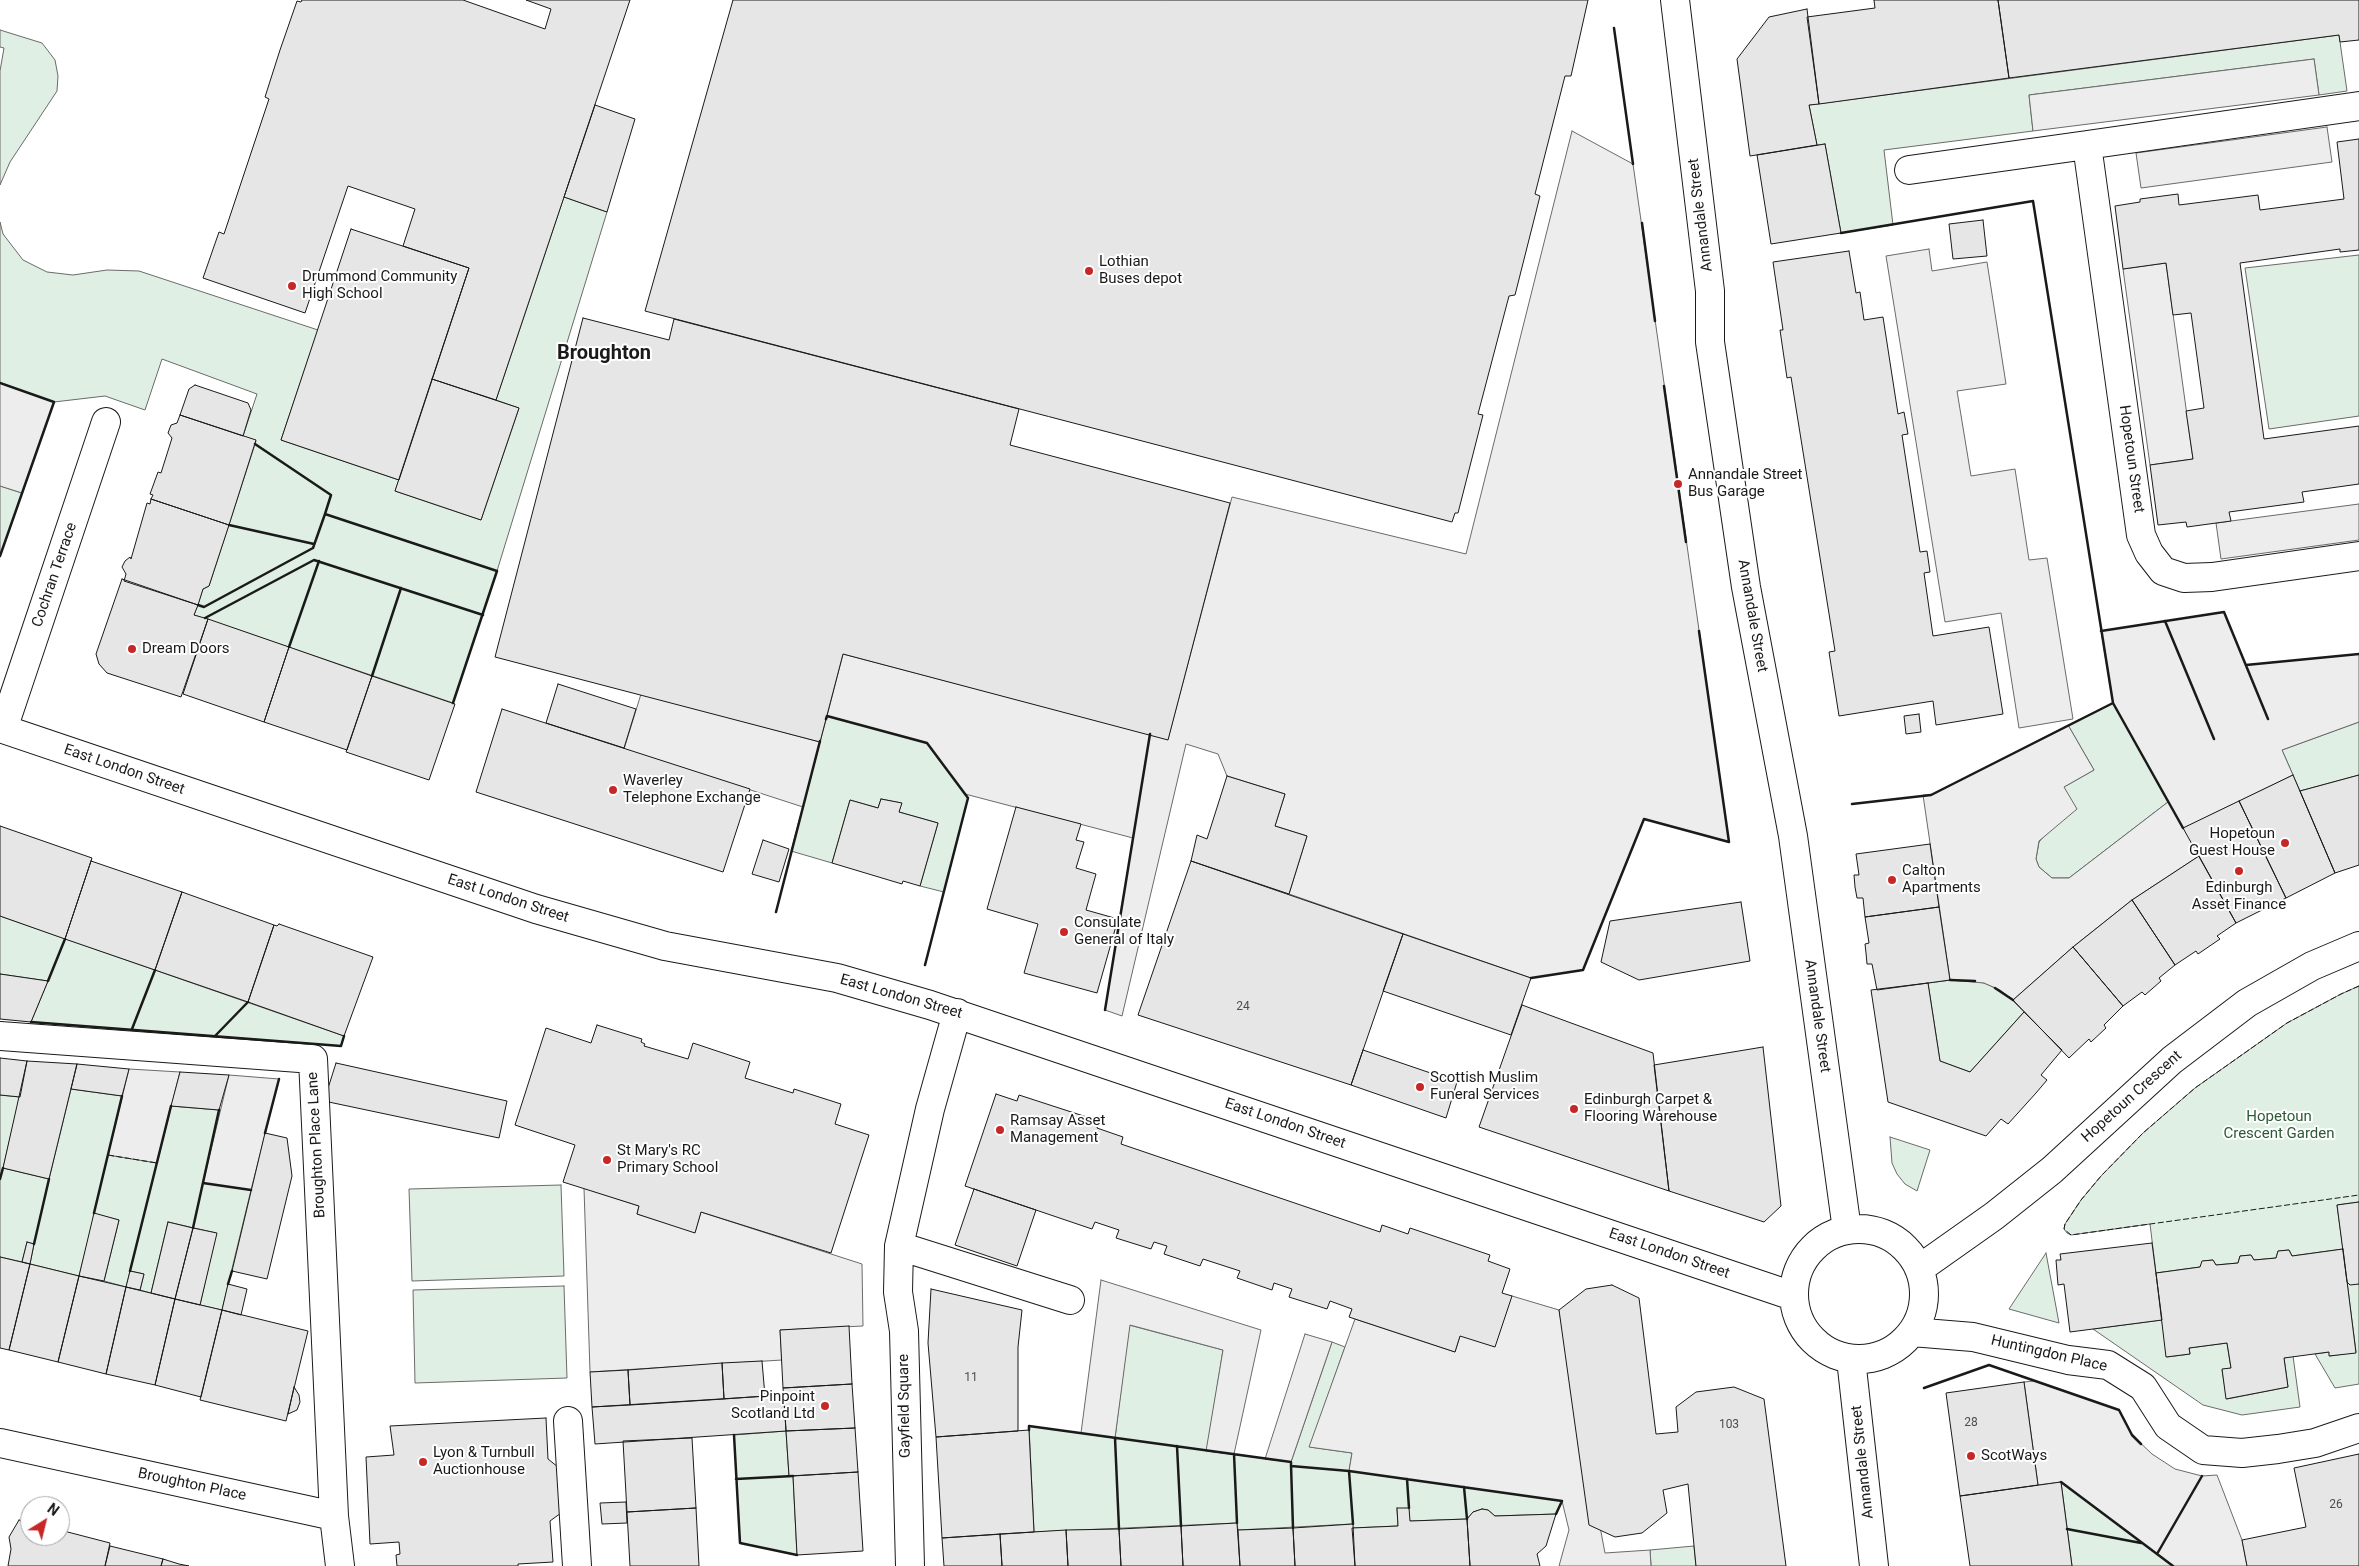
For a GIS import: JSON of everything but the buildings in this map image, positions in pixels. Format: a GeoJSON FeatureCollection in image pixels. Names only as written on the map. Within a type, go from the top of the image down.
{"type":"FeatureCollection","features":[{"type":"Feature","properties":{"kind":"street","name":"Annandale Street"},"geometry":{"type":"LineString","coordinates":[[1675,0],[1710,291],[1710,342],[1746,586],[1793,836],[1847,1230]]}},
{"type":"Feature","properties":{"kind":"street"},"geometry":{"type":"LineString","coordinates":[[1909,170],[2359,106]]}},
{"type":"Feature","properties":{"kind":"street","name":"Hopetoun Street"},"geometry":{"type":"LineString","coordinates":[[2087,145],[2141,535],[2149,553],[2163,571],[2184,578],[2212,577],[2359,556]]}},
{"type":"Feature","properties":{"kind":"street","name":"Cochran Terrace"},"geometry":{"type":"LineString","coordinates":[[2,728],[106,422]]}},
{"type":"Feature","properties":{"kind":"street","name":"East London Street"},"geometry":{"type":"LineString","coordinates":[[2,728],[536,909],[665,946],[837,978],[957,1014],[1793,1296]]}},
{"type":"Feature","properties":{"kind":"street","name":"Hopetoun Crescent"},"geometry":{"type":"LineString","coordinates":[[1919,1269],[1994,1216],[2052,1170],[2172,1060],[2247,1003],[2312,966],[2359,946]]}},
{"type":"Feature","properties":{"kind":"street","name":"Gayfield Square"},"geometry":{"type":"LineString","coordinates":[[910,1566],[904,1331],[898,1292],[899,1246],[930,1108],[957,1014]]}},
{"type":"Feature","properties":{"kind":"street","name":"Broughton Place Lane"},"geometry":{"type":"LineString","coordinates":[[0,1036],[313,1059],[334,1516]]}},
{"type":"Feature","properties":{"kind":"street"},"geometry":{"type":"LineString","coordinates":[[1860,1228],[1879,1232],[1910,1253],[1919,1269],[1924,1290],[1923,1306],[1912,1332],[1904,1341],[1889,1352],[1868,1359],[1852,1359],[1826,1350],[1811,1338],[1798,1319],[1793,1296],[1795,1281],[1806,1256],[1819,1242],[1847,1230],[1860,1228]]}},
{"type":"Feature","properties":{"kind":"street"},"geometry":{"type":"LineString","coordinates":[[899,1246],[1070,1300]]}},
{"type":"Feature","properties":{"kind":"street","name":"Huntingdon Place"},"geometry":{"type":"LineString","coordinates":[[1912,1332],[1973,1337],[2068,1360],[2108,1365],[2143,1386],[2168,1426],[2179,1436],[2203,1450],[2242,1453],[2278,1449],[2315,1443],[2359,1428]]}},
{"type":"Feature","properties":{"kind":"street","name":"Annandale Street"},"geometry":{"type":"LineString","coordinates":[[1852,1359],[1874,1566]]}},
{"type":"Feature","properties":{"kind":"street"},"geometry":{"type":"LineString","coordinates":[[568,1420],[577,1566]]}},
{"type":"Feature","properties":{"kind":"street","name":"Broughton Place"},"geometry":{"type":"LineString","coordinates":[[0,1443],[334,1516]]}},
{"type":"Feature","properties":{"kind":"street"},"geometry":{"type":"LineString","coordinates":[[334,1516],[340,1566]]}},
{"type":"Feature","properties":{"kind":"green space"},"geometry":{"type":"Polygon","coordinates":[[[0,30],[42,43],[55,60],[58,76],[57,91],[10,162],[0,185],[0,71],[4,48],[0,47],[0,30]]]}},
{"type":"Feature","properties":{"kind":"green space"},"geometry":{"type":"Polygon","coordinates":[[[2339,35],[2347,91],[2319,95],[2314,59],[2029,95],[2033,131],[1884,150],[1893,225],[1841,233],[1825,144],[1817,145],[1809,105],[2339,35]]]}},
{"type":"Feature","properties":{"kind":"green space"},"geometry":{"type":"Polygon","coordinates":[[[564,197],[607,212],[497,571],[453,703],[194,615],[203,589],[209,586],[256,441],[243,436],[257,394],[162,359],[145,410],[105,396],[54,402],[0,383],[0,222],[3,234],[23,260],[47,272],[73,275],[107,270],[139,271],[318,330],[281,440],[399,480],[395,491],[481,520],[519,408],[496,400],[564,197]]]}},
{"type":"Feature","properties":{"kind":"green space"},"geometry":{"type":"Polygon","coordinates":[[[2359,255],[2359,416],[2269,429],[2245,268],[2359,255]]]}},
{"type":"Feature","properties":{"kind":"green space"},"geometry":{"type":"Polygon","coordinates":[[[0,486],[22,493],[0,556],[0,486]]]}},
{"type":"Feature","properties":{"kind":"green space"},"geometry":{"type":"Polygon","coordinates":[[[2113,703],[2168,802],[2069,878],[2052,878],[2039,867],[2036,859],[2039,842],[2045,835],[2064,787],[2094,770],[2068,725],[2113,703]]]}},
{"type":"Feature","properties":{"kind":"green space"},"geometry":{"type":"Polygon","coordinates":[[[827,716],[927,743],[968,798],[944,892],[920,886],[938,823],[899,812],[901,803],[881,799],[878,808],[850,800],[832,863],[791,851],[827,716]]]}},
{"type":"Feature","properties":{"kind":"green space"},"geometry":{"type":"Polygon","coordinates":[[[2359,722],[2359,775],[2300,791],[2282,750],[2359,722]]]}},
{"type":"Feature","properties":{"kind":"green space"},"geometry":{"type":"Polygon","coordinates":[[[0,916],[344,1036],[341,1046],[31,1022],[48,981],[0,974],[0,916]]]}},
{"type":"Feature","properties":{"kind":"green space"},"geometry":{"type":"Polygon","coordinates":[[[1959,979],[1984,983],[1995,988],[2007,995],[2024,1012],[1970,1072],[1940,1061],[1928,983],[1959,979]]]}},
{"type":"Feature","properties":{"kind":"green space","name":"Hopetoun Crescent Garden"},"geometry":{"type":"Polygon","coordinates":[[[2359,986],[2359,1202],[2337,1205],[2343,1249],[2292,1256],[2289,1250],[2278,1251],[2276,1258],[2254,1260],[2251,1255],[2240,1256],[2238,1263],[2216,1265],[2213,1260],[2203,1261],[2200,1267],[2156,1273],[2150,1224],[2071,1235],[2067,1233],[2064,1229],[2065,1224],[2081,1200],[2101,1176],[2143,1133],[2195,1088],[2287,1023],[2359,986]]]}},
{"type":"Feature","properties":{"kind":"green space"},"geometry":{"type":"Polygon","coordinates":[[[71,1089],[122,1096],[108,1155],[157,1163],[171,1106],[219,1110],[203,1183],[251,1190],[222,1310],[200,1305],[216,1233],[168,1222],[151,1293],[140,1290],[144,1274],[130,1271],[126,1287],[104,1281],[119,1220],[95,1214],[79,1276],[30,1264],[34,1244],[27,1242],[22,1262],[0,1257],[0,1095],[20,1097],[3,1168],[49,1179],[71,1089]]]}},
{"type":"Feature","properties":{"kind":"green space"},"geometry":{"type":"Polygon","coordinates":[[[1890,1137],[1930,1150],[1917,1191],[1905,1184],[1897,1174],[1892,1163],[1890,1137]]]}},
{"type":"Feature","properties":{"kind":"green space"},"geometry":{"type":"Polygon","coordinates":[[[561,1185],[564,1276],[412,1281],[409,1189],[561,1185]]]}},
{"type":"Feature","properties":{"kind":"green space"},"geometry":{"type":"Polygon","coordinates":[[[2046,1253],[2059,1323],[2009,1309],[2046,1253]]]}},
{"type":"Feature","properties":{"kind":"green space"},"geometry":{"type":"Polygon","coordinates":[[[2347,1282],[2359,1284],[2359,1384],[2335,1388],[2315,1354],[2329,1352],[2330,1356],[2356,1352],[2347,1282]]]}},
{"type":"Feature","properties":{"kind":"green space"},"geometry":{"type":"Polygon","coordinates":[[[564,1286],[567,1378],[415,1383],[413,1290],[564,1286]]]}},
{"type":"Feature","properties":{"kind":"green space"},"geometry":{"type":"Polygon","coordinates":[[[2162,1320],[2167,1357],[2190,1354],[2189,1348],[2227,1343],[2231,1368],[2222,1370],[2227,1399],[2288,1387],[2284,1358],[2293,1356],[2300,1407],[2242,1415],[2203,1405],[2093,1329],[2162,1320]]]}},
{"type":"Feature","properties":{"kind":"green space"},"geometry":{"type":"Polygon","coordinates":[[[1129,1325],[1223,1350],[1207,1451],[1291,1462],[1332,1342],[1345,1347],[1310,1447],[1352,1453],[1349,1471],[1562,1501],[1556,1514],[1495,1516],[1488,1510],[1482,1509],[1473,1512],[1467,1519],[1410,1521],[1397,1509],[1398,1526],[1352,1528],[1352,1524],[1238,1530],[1237,1523],[1034,1532],[1029,1426],[1115,1438],[1129,1325]]]}},
{"type":"Feature","properties":{"kind":"green space"},"geometry":{"type":"Polygon","coordinates":[[[786,1431],[789,1476],[793,1476],[797,1555],[740,1543],[734,1435],[786,1431]]]}},
{"type":"Feature","properties":{"kind":"green space"},"geometry":{"type":"Polygon","coordinates":[[[2061,1482],[2173,1566],[2072,1566],[2061,1482]]]}},
{"type":"Feature","properties":{"kind":"green space"},"geometry":{"type":"Polygon","coordinates":[[[1694,1546],[1696,1566],[1651,1566],[1650,1550],[1694,1546]]]}},
{"type":"Feature","properties":{"kind":"shaded area"},"geometry":{"type":"Polygon","coordinates":[[[2314,59],[2319,95],[2033,131],[2029,95],[2314,59]]]}},
{"type":"Feature","properties":{"kind":"shaded area"},"geometry":{"type":"Polygon","coordinates":[[[2327,127],[2332,162],[2141,188],[2136,153],[2327,127]]]}},
{"type":"Feature","properties":{"kind":"shaded area"},"geometry":{"type":"Polygon","coordinates":[[[1572,131],[1633,164],[1729,842],[1644,819],[1583,970],[1531,978],[1289,894],[1307,836],[1275,826],[1285,794],[1227,776],[1218,754],[1186,744],[1122,1016],[1105,1010],[1133,838],[965,794],[927,743],[827,716],[843,654],[1168,739],[1232,497],[1466,554],[1572,131]]]}},
{"type":"Feature","properties":{"kind":"shaded area"},"geometry":{"type":"Polygon","coordinates":[[[1929,249],[1932,271],[1987,262],[2006,384],[1957,391],[1971,476],[2015,469],[2029,560],[2047,558],[2073,719],[2019,728],[2001,613],[1945,622],[1886,256],[1929,249]]]}},
{"type":"Feature","properties":{"kind":"shaded area"},"geometry":{"type":"Polygon","coordinates":[[[2166,263],[2193,459],[2150,465],[2123,269],[2166,263]]]}},
{"type":"Feature","properties":{"kind":"shaded area"},"geometry":{"type":"Polygon","coordinates":[[[0,383],[54,402],[22,493],[0,486],[0,383]]]}},
{"type":"Feature","properties":{"kind":"shaded area"},"geometry":{"type":"Polygon","coordinates":[[[2359,504],[2359,540],[2221,559],[2216,523],[2359,504]]]}},
{"type":"Feature","properties":{"kind":"shaded area"},"geometry":{"type":"Polygon","coordinates":[[[2224,612],[2246,665],[2359,654],[2359,722],[2282,750],[2293,775],[2184,828],[2199,856],[2132,900],[2073,947],[2013,1000],[2000,990],[1984,983],[1950,980],[1923,795],[1932,795],[2068,725],[2094,770],[2064,787],[2077,809],[2039,841],[2036,859],[2039,867],[2052,878],[2069,878],[2168,802],[2113,703],[2101,631],[2224,612]]]}},
{"type":"Feature","properties":{"kind":"shaded area"},"geometry":{"type":"Polygon","coordinates":[[[641,694],[820,742],[803,807],[624,749],[641,694]]]}},
{"type":"Feature","properties":{"kind":"shaded area"},"geometry":{"type":"Polygon","coordinates":[[[129,1069],[180,1072],[157,1163],[108,1155],[129,1069]]]}},
{"type":"Feature","properties":{"kind":"shaded area"},"geometry":{"type":"Polygon","coordinates":[[[229,1075],[279,1079],[251,1190],[203,1183],[229,1075]]]}},
{"type":"Feature","properties":{"kind":"shaded area"},"geometry":{"type":"Polygon","coordinates":[[[584,1188],[639,1206],[637,1214],[695,1232],[701,1212],[862,1264],[863,1326],[780,1330],[782,1360],[590,1372],[584,1188]]]}},
{"type":"Feature","properties":{"kind":"shaded area"},"geometry":{"type":"Polygon","coordinates":[[[1101,1280],[1261,1330],[1234,1454],[1206,1451],[1223,1350],[1130,1325],[1115,1438],[1081,1433],[1101,1280]]]}},
{"type":"Feature","properties":{"kind":"shaded area"},"geometry":{"type":"Polygon","coordinates":[[[1512,1296],[1559,1310],[1605,1553],[1650,1550],[1651,1566],[1559,1566],[1569,1530],[1562,1501],[1349,1471],[1352,1453],[1309,1447],[1355,1319],[1455,1352],[1460,1336],[1512,1296]]]}},
{"type":"Feature","properties":{"kind":"shaded area"},"geometry":{"type":"Polygon","coordinates":[[[1305,1334],[1332,1342],[1291,1462],[1265,1459],[1305,1334]]]}},
{"type":"Feature","properties":{"kind":"shaded area"},"geometry":{"type":"Polygon","coordinates":[[[2034,1381],[2119,1410],[2132,1435],[2152,1454],[2175,1469],[2202,1476],[2217,1475],[2242,1540],[2247,1566],[2173,1566],[2061,1482],[2038,1485],[2024,1382],[2034,1381]]]}},
{"type":"Feature","properties":{"kind":"fence"},"geometry":{"type":"LineString","coordinates":[[2359,986],[2287,1023],[2195,1088],[2143,1133],[2101,1176],[2081,1200],[2065,1224],[2064,1229],[2071,1235],[2359,1195]]}},
{"type":"Feature","properties":{"kind":"fence"},"geometry":{"type":"LineString","coordinates":[[108,1155],[157,1163]]}},
{"type":"Feature","properties":{"kind":"wall"},"geometry":{"type":"LineString","coordinates":[[1614,28],[1633,164]]}},
{"type":"Feature","properties":{"kind":"wall"},"geometry":{"type":"LineString","coordinates":[[1841,233],[2033,201],[2113,703],[1931,795],[1852,804]]}},
{"type":"Feature","properties":{"kind":"wall"},"geometry":{"type":"LineString","coordinates":[[1642,223],[1655,321]]}},
{"type":"Feature","properties":{"kind":"wall"},"geometry":{"type":"LineString","coordinates":[[0,383],[54,402],[0,556]]}},
{"type":"Feature","properties":{"kind":"wall"},"geometry":{"type":"LineString","coordinates":[[1664,386],[1686,542]]}},
{"type":"Feature","properties":{"kind":"wall"},"geometry":{"type":"LineString","coordinates":[[255,444],[331,495],[325,514],[497,571],[453,703]]}},
{"type":"Feature","properties":{"kind":"wall"},"geometry":{"type":"LineString","coordinates":[[198,605],[204,607],[313,548],[325,514]]}},
{"type":"Feature","properties":{"kind":"wall"},"geometry":{"type":"LineString","coordinates":[[229,525],[314,544]]}},
{"type":"Feature","properties":{"kind":"wall"},"geometry":{"type":"LineString","coordinates":[[205,618],[314,560],[483,615]]}},
{"type":"Feature","properties":{"kind":"wall"},"geometry":{"type":"LineString","coordinates":[[289,647],[319,561]]}},
{"type":"Feature","properties":{"kind":"wall"},"geometry":{"type":"LineString","coordinates":[[372,676],[401,588]]}},
{"type":"Feature","properties":{"kind":"wall"},"geometry":{"type":"LineString","coordinates":[[2101,631],[2224,612],[2268,719]]}},
{"type":"Feature","properties":{"kind":"wall"},"geometry":{"type":"LineString","coordinates":[[2165,621],[2214,739]]}},
{"type":"Feature","properties":{"kind":"wall"},"geometry":{"type":"LineString","coordinates":[[1531,978],[1583,970],[1644,819],[1729,842],[1699,631]]}},
{"type":"Feature","properties":{"kind":"wall"},"geometry":{"type":"LineString","coordinates":[[2246,665],[2359,654]]}},
{"type":"Feature","properties":{"kind":"wall"},"geometry":{"type":"LineString","coordinates":[[2113,703],[2183,828]]}},
{"type":"Feature","properties":{"kind":"wall"},"geometry":{"type":"LineString","coordinates":[[826,719],[827,716],[927,743],[968,798],[925,965]]}},
{"type":"Feature","properties":{"kind":"wall"},"geometry":{"type":"LineString","coordinates":[[1105,1010],[1150,734]]}},
{"type":"Feature","properties":{"kind":"wall"},"geometry":{"type":"LineString","coordinates":[[776,912],[820,741]]}},
{"type":"Feature","properties":{"kind":"wall"},"geometry":{"type":"LineString","coordinates":[[48,981],[65,939]]}},
{"type":"Feature","properties":{"kind":"wall"},"geometry":{"type":"LineString","coordinates":[[132,1029],[155,970]]}},
{"type":"Feature","properties":{"kind":"wall"},"geometry":{"type":"LineString","coordinates":[[1950,980],[1975,981]]}},
{"type":"Feature","properties":{"kind":"wall"},"geometry":{"type":"LineString","coordinates":[[1995,988],[2013,1000]]}},
{"type":"Feature","properties":{"kind":"wall"},"geometry":{"type":"LineString","coordinates":[[215,1036],[248,1002]]}},
{"type":"Feature","properties":{"kind":"wall"},"geometry":{"type":"LineString","coordinates":[[31,1022],[341,1046],[344,1036]]}},
{"type":"Feature","properties":{"kind":"wall"},"geometry":{"type":"LineString","coordinates":[[265,1133],[279,1079]]}},
{"type":"Feature","properties":{"kind":"wall"},"geometry":{"type":"LineString","coordinates":[[94,1213],[122,1096]]}},
{"type":"Feature","properties":{"kind":"wall"},"geometry":{"type":"LineString","coordinates":[[130,1271],[171,1106]]}},
{"type":"Feature","properties":{"kind":"wall"},"geometry":{"type":"LineString","coordinates":[[193,1228],[219,1110]]}},
{"type":"Feature","properties":{"kind":"wall"},"geometry":{"type":"LineString","coordinates":[[0,1179],[3,1168]]}},
{"type":"Feature","properties":{"kind":"wall"},"geometry":{"type":"LineString","coordinates":[[34,1244],[49,1179]]}},
{"type":"Feature","properties":{"kind":"wall"},"geometry":{"type":"LineString","coordinates":[[203,1183],[251,1190]]}},
{"type":"Feature","properties":{"kind":"wall"},"geometry":{"type":"LineString","coordinates":[[228,1284],[232,1271]]}},
{"type":"Feature","properties":{"kind":"wall"},"geometry":{"type":"LineString","coordinates":[[1924,1388],[1989,1365],[2119,1410],[2132,1435],[2141,1444]]}},
{"type":"Feature","properties":{"kind":"wall"},"geometry":{"type":"LineString","coordinates":[[1029,1430],[1029,1426],[1291,1462],[1291,1466],[1349,1471],[1562,1501],[1556,1514]]}},
{"type":"Feature","properties":{"kind":"wall"},"geometry":{"type":"LineString","coordinates":[[734,1435],[740,1543],[797,1555]]}},
{"type":"Feature","properties":{"kind":"wall"},"geometry":{"type":"LineString","coordinates":[[1115,1438],[1119,1529]]}},
{"type":"Feature","properties":{"kind":"wall"},"geometry":{"type":"LineString","coordinates":[[1177,1446],[1181,1526]]}},
{"type":"Feature","properties":{"kind":"wall"},"geometry":{"type":"LineString","coordinates":[[1234,1454],[1237,1523]]}},
{"type":"Feature","properties":{"kind":"wall"},"geometry":{"type":"LineString","coordinates":[[1291,1465],[1293,1528]]}},
{"type":"Feature","properties":{"kind":"wall"},"geometry":{"type":"LineString","coordinates":[[1349,1471],[1353,1524]]}},
{"type":"Feature","properties":{"kind":"wall"},"geometry":{"type":"LineString","coordinates":[[736,1479],[793,1476]]}},
{"type":"Feature","properties":{"kind":"wall"},"geometry":{"type":"LineString","coordinates":[[2157,1554],[2202,1476]]}},
{"type":"Feature","properties":{"kind":"wall"},"geometry":{"type":"LineString","coordinates":[[1407,1479],[1409,1508]]}},
{"type":"Feature","properties":{"kind":"wall"},"geometry":{"type":"LineString","coordinates":[[2061,1482],[2173,1566]]}},
{"type":"Feature","properties":{"kind":"wall"},"geometry":{"type":"LineString","coordinates":[[1464,1487],[1467,1519]]}},
{"type":"Feature","properties":{"kind":"wall"},"geometry":{"type":"LineString","coordinates":[[2067,1529],[2141,1543]]}},
{"type":"Feature","properties":{"kind":"place","name":"Lothian Buses depot"},"geometry":{"type":"Point","coordinates":[1089,271]}},
{"type":"Feature","properties":{"kind":"place","name":"Drummond Community High School"},"geometry":{"type":"Point","coordinates":[292,286]}},
{"type":"Feature","properties":{"kind":"place","name":"Annandale Street Bus Garage"},"geometry":{"type":"Point","coordinates":[1678,484]}},
{"type":"Feature","properties":{"kind":"place","name":"Dream Doors"},"geometry":{"type":"Point","coordinates":[132,649]}},
{"type":"Feature","properties":{"kind":"place","name":"Waverley Telephone Exchange"},"geometry":{"type":"Point","coordinates":[613,790]}},
{"type":"Feature","properties":{"kind":"place","name":"Hopetoun Guest House"},"geometry":{"type":"Point","coordinates":[2285,843]}},
{"type":"Feature","properties":{"kind":"place","name":"Edinburgh Asset Finance"},"geometry":{"type":"Point","coordinates":[2239,871]}},
{"type":"Feature","properties":{"kind":"place","name":"Calton Apartments"},"geometry":{"type":"Point","coordinates":[1892,880]}},
{"type":"Feature","properties":{"kind":"place","name":"Consulate General of Italy"},"geometry":{"type":"Point","coordinates":[1064,932]}},
{"type":"Feature","properties":{"kind":"place","name":"Scottish Muslim Funeral Services"},"geometry":{"type":"Point","coordinates":[1420,1087]}},
{"type":"Feature","properties":{"kind":"place","name":"Edinburgh Carpet & Flooring Warehouse"},"geometry":{"type":"Point","coordinates":[1574,1109]}},
{"type":"Feature","properties":{"kind":"place","name":"Ramsay Asset Management"},"geometry":{"type":"Point","coordinates":[1000,1130]}},
{"type":"Feature","properties":{"kind":"place","name":"St Mary's RC Primary School"},"geometry":{"type":"Point","coordinates":[607,1160]}},
{"type":"Feature","properties":{"kind":"place","name":"Pinpoint Scotland Ltd"},"geometry":{"type":"Point","coordinates":[825,1406]}},
{"type":"Feature","properties":{"kind":"place","name":"ScotWays"},"geometry":{"type":"Point","coordinates":[1971,1456]}},
{"type":"Feature","properties":{"kind":"place","name":"Lyon & Turnbull Auctionhouse"},"geometry":{"type":"Point","coordinates":[423,1462]}},
{"type":"Feature","properties":{"kind":"district","name":"Broughton"},"geometry":{"type":"Point","coordinates":[604,354]}}]}
